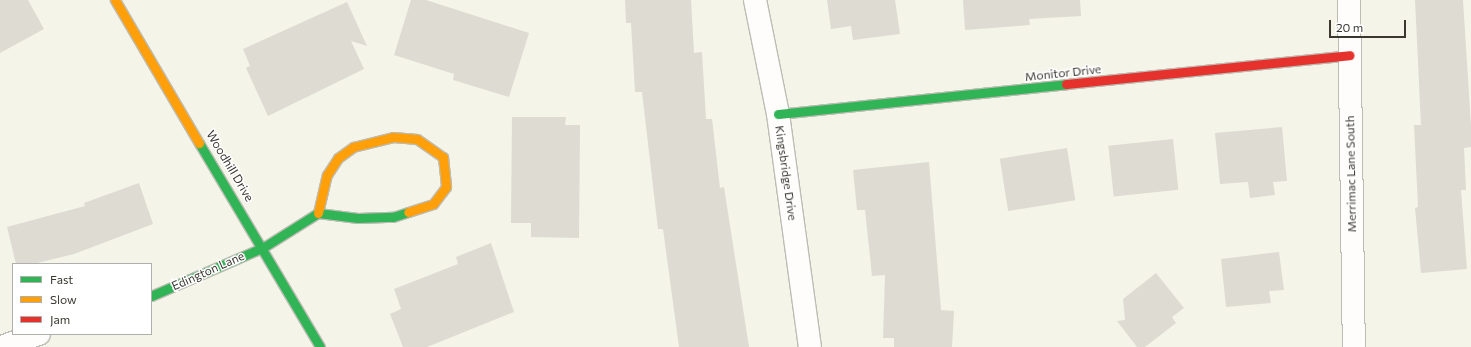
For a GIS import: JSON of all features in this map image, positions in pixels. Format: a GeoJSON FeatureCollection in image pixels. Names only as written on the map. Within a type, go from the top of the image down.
{"type":"FeatureCollection","features":[{"type":"Feature","properties":{"kind":"street","name":"Woodhill Drive"},"geometry":{"type":"LineString","coordinates":[[115,0],[264,247],[320,347]]}},
{"type":"Feature","properties":{"kind":"street","name":"Kingsbridge Drive"},"geometry":{"type":"LineString","coordinates":[[755,0],[778,114],[810,347]]}},
{"type":"Feature","properties":{"kind":"street","name":"Merrimac Lane South"},"geometry":{"type":"LineString","coordinates":[[1349,0],[1354,347]]}},
{"type":"Feature","properties":{"kind":"street","name":"Monitor Drive"},"geometry":{"type":"LineString","coordinates":[[778,114],[1350,55]]}},
{"type":"Feature","properties":{"kind":"street"},"geometry":{"type":"LineString","coordinates":[[393,136],[417,139],[443,157],[446,187],[433,204],[393,217],[358,218],[318,213],[327,175],[338,158],[353,147],[393,136]]}},
{"type":"Feature","properties":{"kind":"street","name":"Edington Lane"},"geometry":{"type":"LineString","coordinates":[[152,296],[264,247],[318,213]]}},
{"type":"Feature","properties":{"kind":"street"},"geometry":{"type":"LineString","coordinates":[[2,347],[36,335]]}},
{"type":"Feature","properties":{"kind":"building"},"geometry":{"type":"Polygon","coordinates":[[[0,0],[28,0],[44,29],[0,53],[0,0]]]}},
{"type":"Feature","properties":{"kind":"building"},"geometry":{"type":"Polygon","coordinates":[[[411,0],[426,0],[529,33],[509,97],[453,80],[454,74],[394,55],[411,0]]]}},
{"type":"Feature","properties":{"kind":"building"},"geometry":{"type":"Polygon","coordinates":[[[625,0],[691,0],[694,53],[702,52],[706,119],[712,119],[720,188],[724,187],[749,347],[679,347],[663,229],[658,229],[642,92],[635,92],[631,23],[626,23],[625,0]]]}},
{"type":"Feature","properties":{"kind":"building"},"geometry":{"type":"Polygon","coordinates":[[[827,0],[895,0],[900,34],[853,40],[851,26],[831,29],[827,0]]]}},
{"type":"Feature","properties":{"kind":"building"},"geometry":{"type":"Polygon","coordinates":[[[963,0],[1080,0],[1081,16],[1029,19],[1030,25],[965,30],[963,0]]]}},
{"type":"Feature","properties":{"kind":"building"},"geometry":{"type":"Polygon","coordinates":[[[1415,0],[1463,0],[1471,126],[1471,147],[1464,148],[1466,190],[1461,190],[1467,269],[1421,273],[1415,208],[1418,207],[1414,125],[1421,125],[1415,0]]]}},
{"type":"Feature","properties":{"kind":"building"},"geometry":{"type":"Polygon","coordinates":[[[347,2],[367,46],[351,41],[364,69],[268,116],[246,68],[250,66],[243,49],[347,2]]]}},
{"type":"Feature","properties":{"kind":"building"},"geometry":{"type":"Polygon","coordinates":[[[512,117],[566,117],[565,125],[580,125],[579,238],[531,237],[531,223],[511,223],[512,117]]]}},
{"type":"Feature","properties":{"kind":"building"},"geometry":{"type":"Polygon","coordinates":[[[1282,127],[1287,181],[1273,182],[1275,195],[1250,198],[1248,182],[1220,184],[1215,133],[1282,127]]]}},
{"type":"Feature","properties":{"kind":"building"},"geometry":{"type":"Polygon","coordinates":[[[1173,139],[1178,190],[1114,197],[1108,146],[1173,139]]]}},
{"type":"Feature","properties":{"kind":"building"},"geometry":{"type":"Polygon","coordinates":[[[1067,148],[1075,200],[1008,211],[1000,159],[1067,148]]]}},
{"type":"Feature","properties":{"kind":"building"},"geometry":{"type":"Polygon","coordinates":[[[929,162],[941,310],[954,311],[952,347],[894,347],[894,338],[883,338],[885,275],[872,276],[865,210],[857,210],[853,170],[929,162]]]}},
{"type":"Feature","properties":{"kind":"building"},"geometry":{"type":"Polygon","coordinates":[[[139,183],[153,224],[74,254],[37,263],[16,263],[7,227],[85,206],[84,203],[139,183]]]}},
{"type":"Feature","properties":{"kind":"building"},"geometry":{"type":"Polygon","coordinates":[[[491,243],[514,312],[427,347],[403,347],[390,314],[401,309],[394,289],[458,264],[456,257],[491,243]]]}},
{"type":"Feature","properties":{"kind":"building"},"geometry":{"type":"Polygon","coordinates":[[[1279,252],[1284,290],[1269,291],[1271,303],[1226,307],[1221,259],[1279,252]]]}},
{"type":"Feature","properties":{"kind":"building"},"geometry":{"type":"Polygon","coordinates":[[[1156,273],[1184,308],[1172,317],[1176,323],[1145,347],[1137,347],[1117,321],[1125,320],[1123,299],[1156,273]]]}},
{"type":"Feature","properties":{"kind":"traffic: fast"},"geometry":{"type":"LineString","coordinates":[[778,114],[1066,84]]}},
{"type":"Feature","properties":{"kind":"traffic: fast"},"geometry":{"type":"LineString","coordinates":[[199,143],[320,347]]}},
{"type":"Feature","properties":{"kind":"traffic: fast"},"geometry":{"type":"LineString","coordinates":[[152,296],[264,247],[318,213],[358,218],[393,217],[408,212]]}},
{"type":"Feature","properties":{"kind":"traffic: slow"},"geometry":{"type":"LineString","coordinates":[[115,0],[199,143]]}},
{"type":"Feature","properties":{"kind":"traffic: slow"},"geometry":{"type":"LineString","coordinates":[[318,213],[327,175],[338,158],[353,147],[393,137],[417,139],[443,157],[446,187],[433,204],[408,212]]}},
{"type":"Feature","properties":{"kind":"traffic: jam"},"geometry":{"type":"LineString","coordinates":[[1066,84],[1350,55]]}}]}
